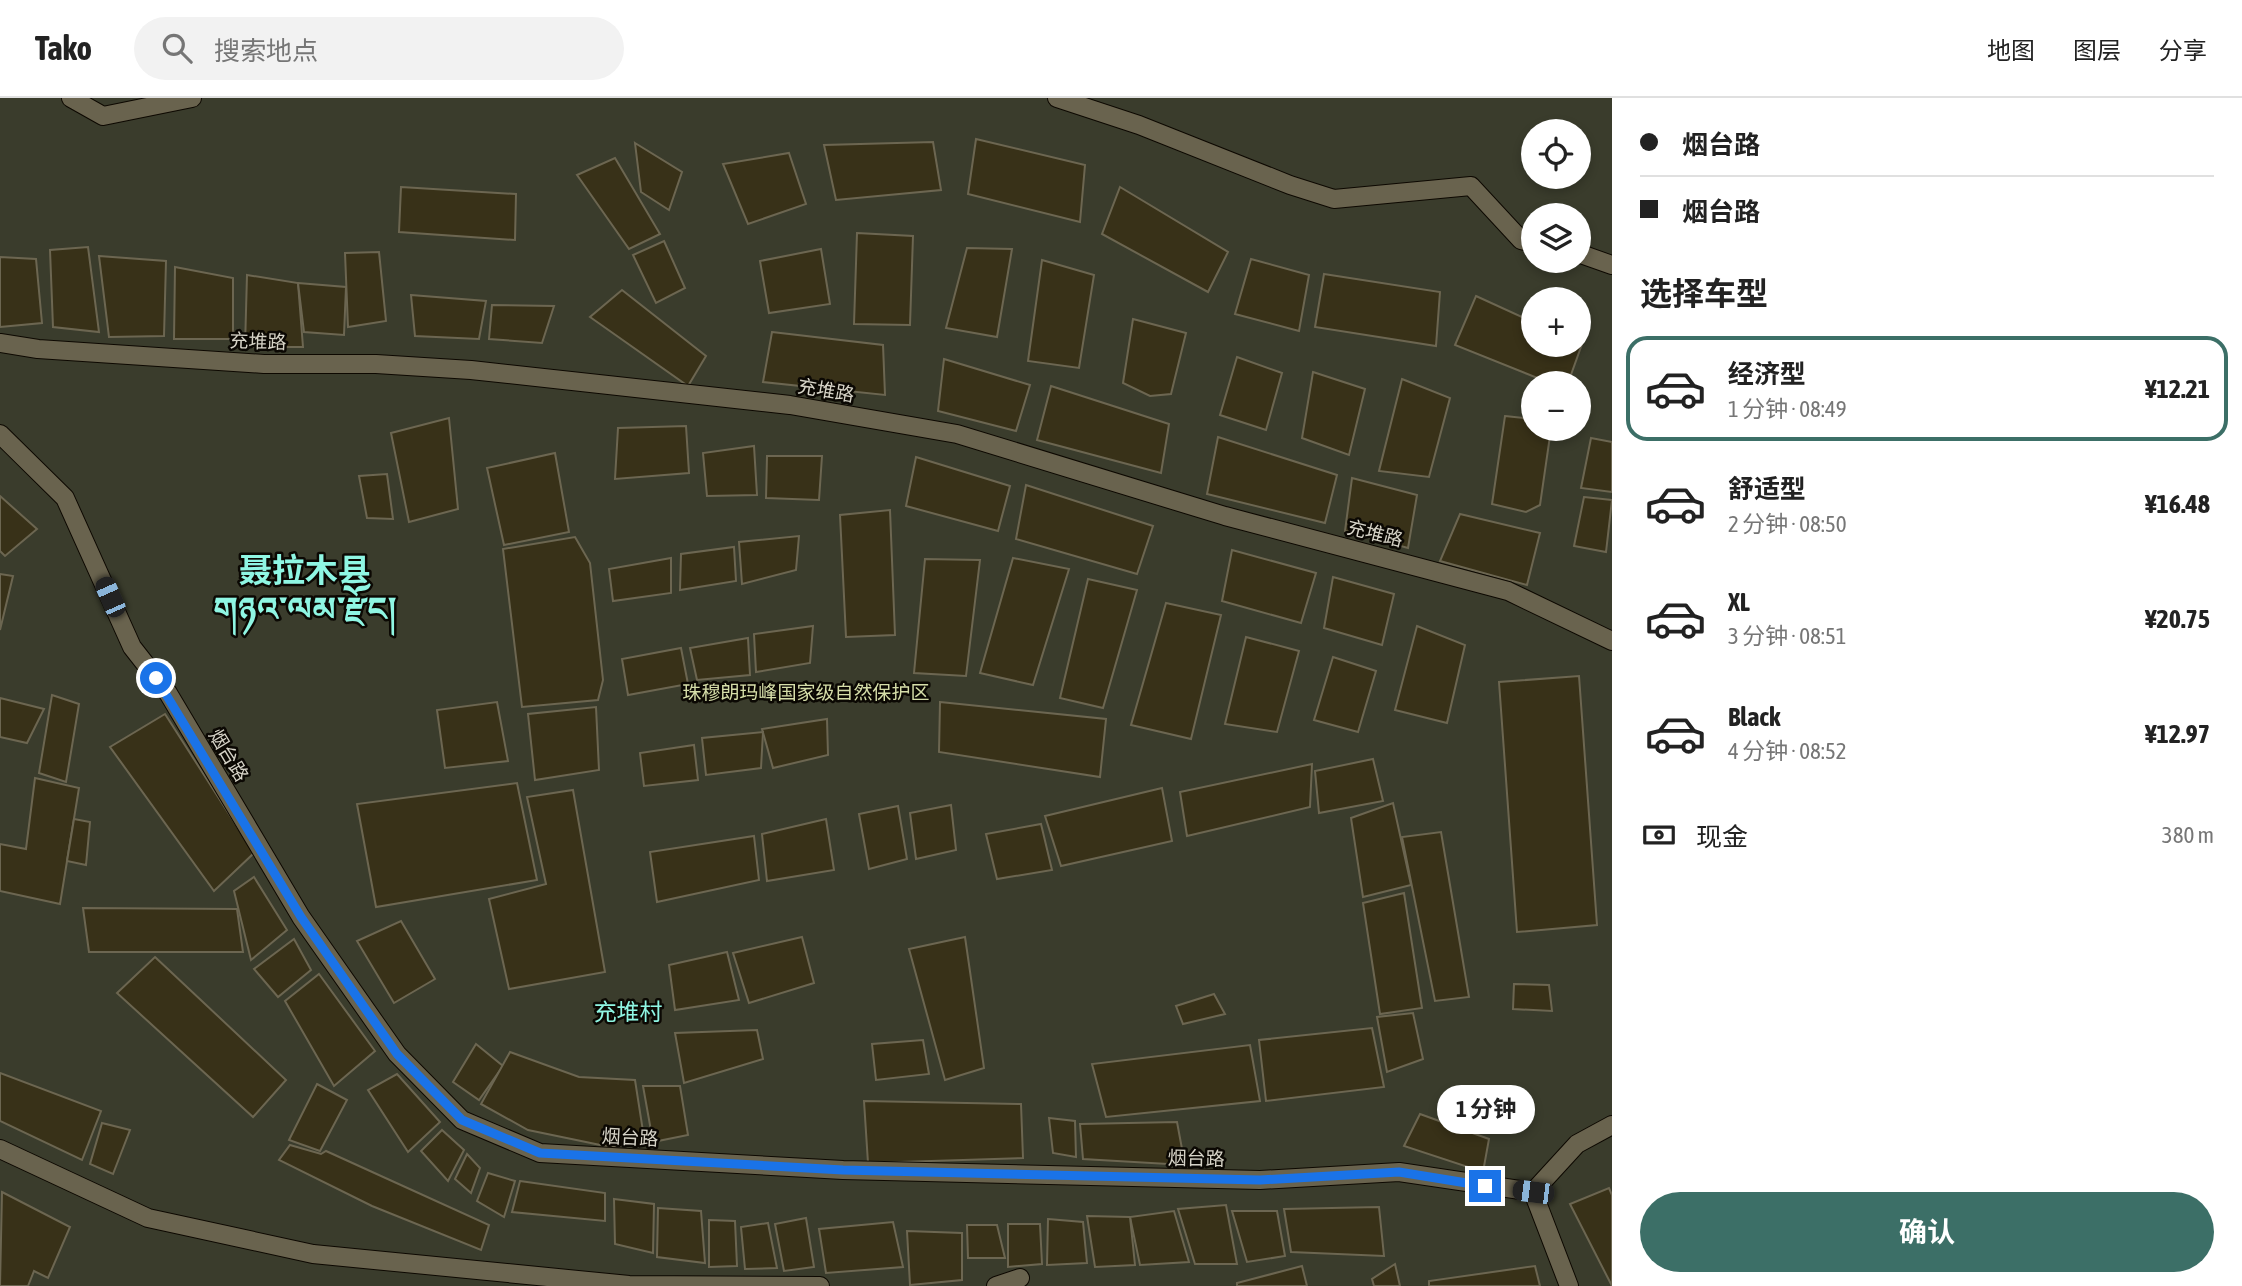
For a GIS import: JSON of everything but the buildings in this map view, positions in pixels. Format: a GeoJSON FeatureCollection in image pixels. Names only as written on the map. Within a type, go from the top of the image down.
{"type":"FeatureCollection","features":[{"type":"Feature","properties":{"kind":"street"},"geometry":{"type":"LineString","coordinates":[[71,98],[103,116],[192,98]]}},
{"type":"Feature","properties":{"kind":"street"},"geometry":{"type":"LineString","coordinates":[[1058,98],[1334,199],[1471,186],[1521,240]]}},
{"type":"Feature","properties":{"kind":"street"},"geometry":{"type":"LineString","coordinates":[[1591,258],[1612,265]]}},
{"type":"Feature","properties":{"kind":"street","name":"充堆路"},"geometry":{"type":"LineString","coordinates":[[0,343],[38,349],[264,364],[376,364],[471,370],[790,405],[957,434],[1225,516],[1508,591],[1612,641]]}},
{"type":"Feature","properties":{"kind":"street","name":"烟台路"},"geometry":{"type":"LineString","coordinates":[[0,434],[65,498],[132,647],[168,693],[301,917],[397,1054],[462,1120],[540,1153],[843,1170],[1260,1180],[1399,1172],[1533,1192]]}},
{"type":"Feature","properties":{"kind":"street"},"geometry":{"type":"LineString","coordinates":[[1569,1286],[1533,1192],[1577,1144],[1612,1125]]}},
{"type":"Feature","properties":{"kind":"street"},"geometry":{"type":"LineString","coordinates":[[0,1149],[148,1219],[313,1254],[629,1286],[820,1286]]}},
{"type":"Feature","properties":{"kind":"street"},"geometry":{"type":"LineString","coordinates":[[996,1286],[1020,1278]]}},
{"type":"Feature","properties":{"kind":"green space","name":"珠穆朗玛峰国家级自然保护区"},"geometry":{"type":"Polygon","coordinates":[[[0,98],[1612,98],[1612,1286],[0,1286],[0,98]]]}},
{"type":"Feature","properties":{"kind":"district","name":"聂拉木县 གཉའ་ལམ་རྫོང།"},"geometry":{"type":"Point","coordinates":[305,589]}},
{"type":"Feature","properties":{"kind":"district","name":"充堆村"},"geometry":{"type":"Point","coordinates":[628,1012]}},
{"type":"Feature","properties":{"kind":"route"},"geometry":{"type":"LineString","coordinates":[[156,678],[168,693],[301,917],[397,1054],[462,1120],[540,1153],[843,1170],[1260,1180],[1399,1172],[1485,1186]]}}]}
